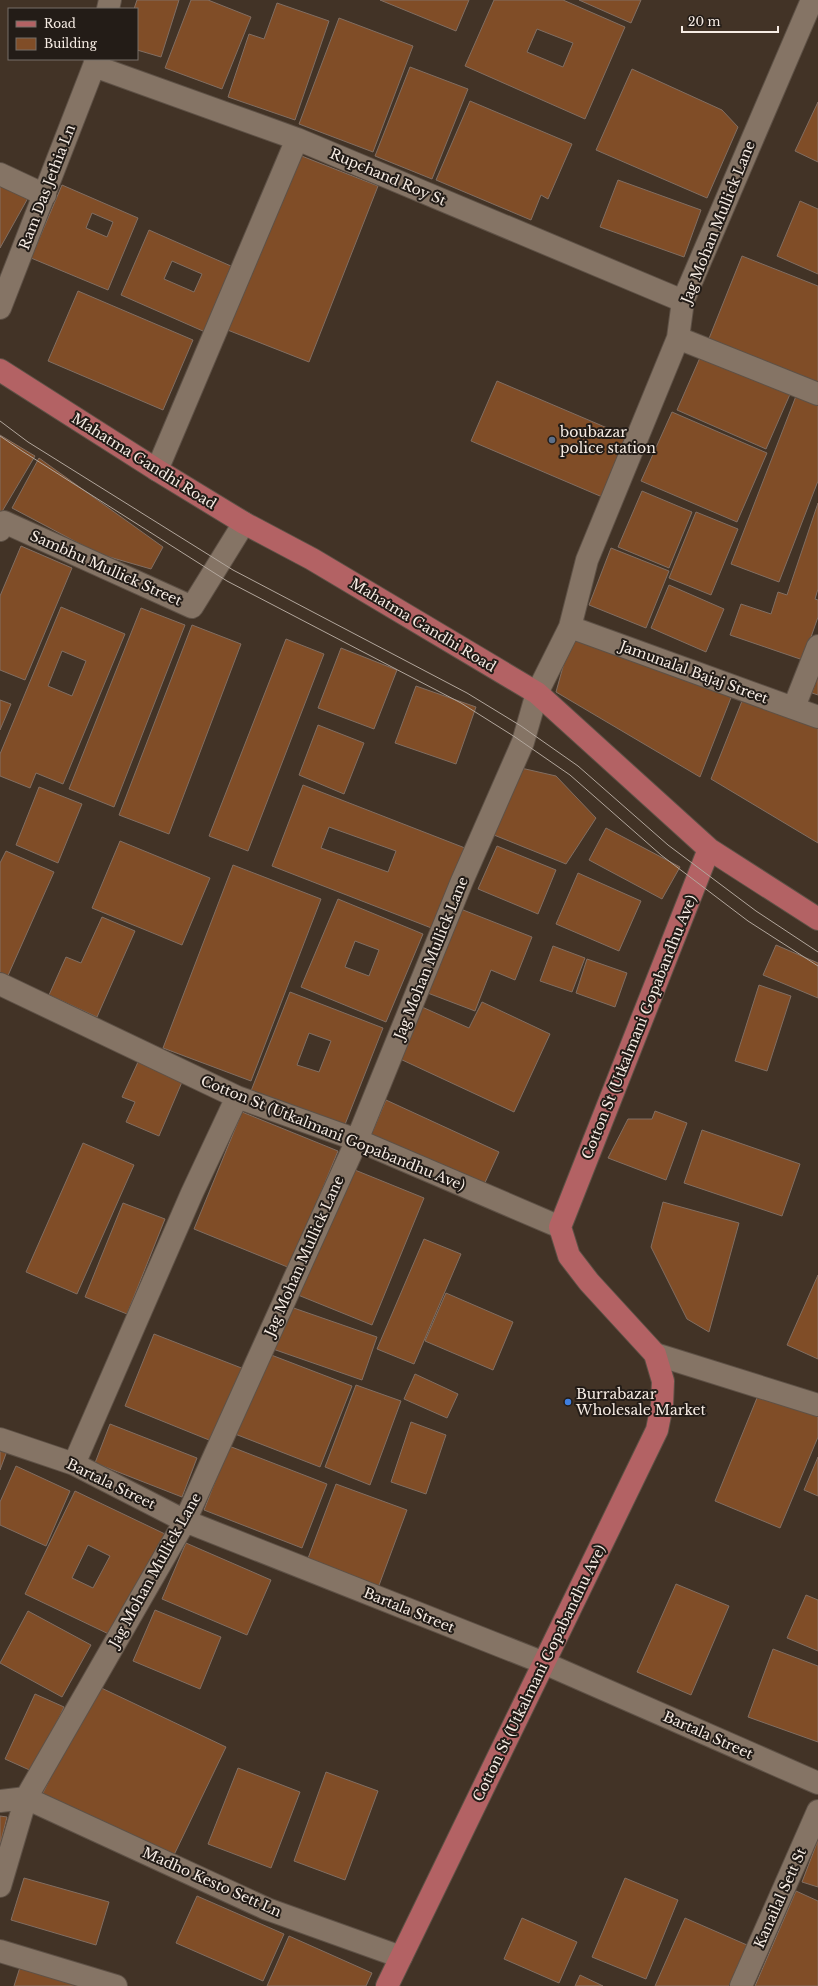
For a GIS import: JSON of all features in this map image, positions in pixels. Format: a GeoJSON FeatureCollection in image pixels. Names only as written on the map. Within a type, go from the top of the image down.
{"type":"FeatureCollection","features":[{"type":"Feature","properties":{"kind":"main road","name":"Mahatma Gandhi Road"},"geometry":{"type":"LineString","coordinates":[[0,370],[157,470],[244,523],[312,559],[537,693],[709,849],[818,919]]}},
{"type":"Feature","properties":{"kind":"main road","name":"Cotton St (Utkalmani Gopabandhu Ave)"},"geometry":{"type":"LineString","coordinates":[[387,1986],[657,1430],[662,1405],[663,1381],[655,1354],[590,1282],[569,1256],[560,1227],[709,849]]}},
{"type":"Feature","properties":{"kind":"street","name":"Jag Mohan Mullick Lane"},"geometry":{"type":"LineString","coordinates":[[0,1886],[26,1798],[184,1521],[357,1140],[462,881],[523,742],[537,693],[570,627],[587,560],[678,338],[684,302],[809,4]]}},
{"type":"Feature","properties":{"kind":"street","name":"Rupchand Roy St"},"geometry":{"type":"LineString","coordinates":[[95,62],[297,139],[684,302]]}},
{"type":"Feature","properties":{"kind":"street","name":"Ram Das Jethia Ln"},"geometry":{"type":"LineString","coordinates":[[0,308],[45,195],[95,62]]}},
{"type":"Feature","properties":{"kind":"street"},"geometry":{"type":"LineString","coordinates":[[157,470],[297,139]]}},
{"type":"Feature","properties":{"kind":"street"},"geometry":{"type":"LineString","coordinates":[[0,174],[45,195]]}},
{"type":"Feature","properties":{"kind":"street"},"geometry":{"type":"LineString","coordinates":[[678,338],[818,394]]}},
{"type":"Feature","properties":{"kind":"street","name":"Sambhu Mullick Street"},"geometry":{"type":"LineString","coordinates":[[0,530],[4,522],[192,607],[244,523]]}},
{"type":"Feature","properties":{"kind":"street","name":"Jamunalal Bajaj Street"},"geometry":{"type":"LineString","coordinates":[[570,627],[794,707],[818,717]]}},
{"type":"Feature","properties":{"kind":"street"},"geometry":{"type":"LineString","coordinates":[[794,707],[818,646]]}},
{"type":"Feature","properties":{"kind":"street","name":"Cotton St (Utkalmani Gopabandhu Ave)"},"geometry":{"type":"LineString","coordinates":[[0,984],[237,1097],[357,1140],[560,1227]]}},
{"type":"Feature","properties":{"kind":"street"},"geometry":{"type":"LineString","coordinates":[[74,1464],[192,1193],[237,1097]]}},
{"type":"Feature","properties":{"kind":"street"},"geometry":{"type":"LineString","coordinates":[[655,1354],[818,1405]]}},
{"type":"Feature","properties":{"kind":"street","name":"Bartala Street"},"geometry":{"type":"LineString","coordinates":[[0,1439],[74,1464],[184,1521],[544,1663],[818,1783]]}},
{"type":"Feature","properties":{"kind":"street"},"geometry":{"type":"LineString","coordinates":[[0,1800],[26,1798]]}},
{"type":"Feature","properties":{"kind":"street","name":"Madho Kesto Sett Ln"},"geometry":{"type":"LineString","coordinates":[[26,1798],[267,1909],[401,1956]]}},
{"type":"Feature","properties":{"kind":"street","name":"Kanailal Sett St"},"geometry":{"type":"LineString","coordinates":[[741,1986],[818,1811]]}},
{"type":"Feature","properties":{"kind":"street"},"geometry":{"type":"LineString","coordinates":[[0,1951],[116,1986]]}},
{"type":"Feature","properties":{"kind":"building"},"geometry":{"type":"Polygon","coordinates":[[[137,0],[179,0],[161,57],[138,50],[138,8],[134,8],[137,0]]]}},
{"type":"Feature","properties":{"kind":"building"},"geometry":{"type":"Polygon","coordinates":[[[191,0],[208,0],[251,17],[222,89],[165,68],[191,0]]]}},
{"type":"Feature","properties":{"kind":"building"},"geometry":{"type":"Polygon","coordinates":[[[380,0],[469,0],[456,31],[380,0]]]}},
{"type":"Feature","properties":{"kind":"building"},"geometry":{"type":"Polygon","coordinates":[[[494,0],[563,0],[625,27],[585,119],[465,66],[494,0]],[[537,29],[527,52],[563,67],[573,43],[537,29]]]}},
{"type":"Feature","properties":{"kind":"building"},"geometry":{"type":"Polygon","coordinates":[[[579,0],[641,0],[631,23],[579,0]]]}},
{"type":"Feature","properties":{"kind":"building"},"geometry":{"type":"Polygon","coordinates":[[[277,3],[329,21],[295,120],[228,97],[249,34],[264,39],[277,3]]]}},
{"type":"Feature","properties":{"kind":"building"},"geometry":{"type":"Polygon","coordinates":[[[339,18],[413,46],[373,152],[299,124],[339,18]]]}},
{"type":"Feature","properties":{"kind":"building"},"geometry":{"type":"Polygon","coordinates":[[[410,67],[468,89],[432,179],[375,156],[410,67]]]}},
{"type":"Feature","properties":{"kind":"building"},"geometry":{"type":"Polygon","coordinates":[[[632,69],[722,110],[738,127],[707,198],[596,150],[632,69]]]}},
{"type":"Feature","properties":{"kind":"building"},"geometry":{"type":"Polygon","coordinates":[[[470,101],[572,144],[548,199],[541,195],[531,220],[436,180],[470,101]]]}},
{"type":"Feature","properties":{"kind":"building"},"geometry":{"type":"Polygon","coordinates":[[[818,102],[818,162],[795,151],[818,102]]]}},
{"type":"Feature","properties":{"kind":"building"},"geometry":{"type":"Polygon","coordinates":[[[294,153],[378,186],[309,362],[225,329],[294,153]]]}},
{"type":"Feature","properties":{"kind":"building"},"geometry":{"type":"Polygon","coordinates":[[[618,180],[701,210],[684,257],[600,227],[618,180]]]}},
{"type":"Feature","properties":{"kind":"building"},"geometry":{"type":"Polygon","coordinates":[[[0,185],[28,198],[0,248],[0,185]]]}},
{"type":"Feature","properties":{"kind":"building"},"geometry":{"type":"Polygon","coordinates":[[[62,185],[138,218],[108,290],[31,258],[62,185]],[[92,213],[86,228],[107,237],[113,222],[92,213]]]}},
{"type":"Feature","properties":{"kind":"building"},"geometry":{"type":"Polygon","coordinates":[[[800,201],[818,209],[818,274],[777,256],[800,201]]]}},
{"type":"Feature","properties":{"kind":"building"},"geometry":{"type":"Polygon","coordinates":[[[149,230],[240,270],[212,335],[121,295],[149,230]],[[172,261],[164,279],[194,292],[202,274],[172,261]]]}},
{"type":"Feature","properties":{"kind":"building"},"geometry":{"type":"Polygon","coordinates":[[[742,256],[818,286],[818,390],[706,346],[742,256]]]}},
{"type":"Feature","properties":{"kind":"building"},"geometry":{"type":"Polygon","coordinates":[[[78,291],[193,340],[163,410],[48,361],[78,291]]]}},
{"type":"Feature","properties":{"kind":"building"},"geometry":{"type":"Polygon","coordinates":[[[702,353],[791,392],[766,449],[677,410],[702,353]]]}},
{"type":"Feature","properties":{"kind":"building","name":"boubazar police station"},"geometry":{"type":"Polygon","coordinates":[[[497,381],[633,439],[607,499],[471,441],[497,381]]]}},
{"type":"Feature","properties":{"kind":"building"},"geometry":{"type":"Polygon","coordinates":[[[796,396],[818,404],[818,481],[779,582],[731,564],[796,396]]]}},
{"type":"Feature","properties":{"kind":"building"},"geometry":{"type":"Polygon","coordinates":[[[672,412],[767,453],[737,522],[641,481],[672,412]]]}},
{"type":"Feature","properties":{"kind":"building"},"geometry":{"type":"Polygon","coordinates":[[[0,435],[35,456],[0,515],[0,435]]]}},
{"type":"Feature","properties":{"kind":"building"},"geometry":{"type":"Polygon","coordinates":[[[39,458],[163,547],[151,569],[99,554],[12,508],[39,458]]]}},
{"type":"Feature","properties":{"kind":"building"},"geometry":{"type":"Polygon","coordinates":[[[642,491],[692,512],[669,568],[618,547],[642,491]]]}},
{"type":"Feature","properties":{"kind":"building"},"geometry":{"type":"Polygon","coordinates":[[[818,503],[818,589],[815,599],[818,600],[818,617],[803,660],[730,635],[741,604],[771,614],[778,592],[787,595],[818,503]]]}},
{"type":"Feature","properties":{"kind":"building"},"geometry":{"type":"Polygon","coordinates":[[[696,512],[738,529],[711,595],[669,578],[696,512]]]}},
{"type":"Feature","properties":{"kind":"building"},"geometry":{"type":"Polygon","coordinates":[[[21,546],[72,568],[25,680],[0,670],[0,596],[21,546]]]}},
{"type":"Feature","properties":{"kind":"building"},"geometry":{"type":"Polygon","coordinates":[[[611,548],[669,571],[646,628],[589,605],[611,548]]]}},
{"type":"Feature","properties":{"kind":"building"},"geometry":{"type":"Polygon","coordinates":[[[669,585],[724,609],[706,652],[651,628],[669,585]]]}},
{"type":"Feature","properties":{"kind":"building"},"geometry":{"type":"Polygon","coordinates":[[[61,607],[125,634],[63,784],[36,773],[30,788],[0,776],[0,754],[61,607]],[[62,651],[48,686],[72,696],[86,661],[62,651]]]}},
{"type":"Feature","properties":{"kind":"building"},"geometry":{"type":"Polygon","coordinates":[[[141,608],[185,625],[114,807],[69,789],[141,608]]]}},
{"type":"Feature","properties":{"kind":"building"},"geometry":{"type":"Polygon","coordinates":[[[192,625],[241,644],[169,834],[119,815],[192,625]]]}},
{"type":"Feature","properties":{"kind":"building"},"geometry":{"type":"Polygon","coordinates":[[[572,634],[732,695],[700,777],[556,692],[572,634]]]}},
{"type":"Feature","properties":{"kind":"building"},"geometry":{"type":"Polygon","coordinates":[[[286,639],[324,654],[248,851],[209,836],[286,639]]]}},
{"type":"Feature","properties":{"kind":"building"},"geometry":{"type":"Polygon","coordinates":[[[341,648],[397,670],[374,729],[318,708],[341,648]]]}},
{"type":"Feature","properties":{"kind":"building"},"geometry":{"type":"Polygon","coordinates":[[[818,675],[818,695],[812,693],[818,675]]]}},
{"type":"Feature","properties":{"kind":"building"},"geometry":{"type":"Polygon","coordinates":[[[416,686],[476,707],[456,764],[395,743],[416,686]]]}},
{"type":"Feature","properties":{"kind":"building"},"geometry":{"type":"Polygon","coordinates":[[[744,696],[818,727],[818,843],[711,779],[744,696]]]}},
{"type":"Feature","properties":{"kind":"building"},"geometry":{"type":"Polygon","coordinates":[[[0,700],[11,704],[0,730],[0,700]]]}},
{"type":"Feature","properties":{"kind":"building"},"geometry":{"type":"Polygon","coordinates":[[[318,725],[364,743],[344,794],[299,775],[318,725]]]}},
{"type":"Feature","properties":{"kind":"building"},"geometry":{"type":"Polygon","coordinates":[[[521,768],[556,776],[596,818],[566,864],[494,835],[521,768]]]}},
{"type":"Feature","properties":{"kind":"building"},"geometry":{"type":"Polygon","coordinates":[[[303,785],[465,848],[434,929],[272,866],[303,785]],[[329,827],[321,848],[388,872],[396,851],[329,827]]]}},
{"type":"Feature","properties":{"kind":"building"},"geometry":{"type":"Polygon","coordinates":[[[39,787],[82,804],[58,863],[16,845],[39,787]]]}},
{"type":"Feature","properties":{"kind":"building"},"geometry":{"type":"Polygon","coordinates":[[[606,828],[680,867],[662,899],[589,860],[606,828]]]}},
{"type":"Feature","properties":{"kind":"building"},"geometry":{"type":"Polygon","coordinates":[[[120,841],[210,878],[182,945],[92,908],[120,841]]]}},
{"type":"Feature","properties":{"kind":"building"},"geometry":{"type":"Polygon","coordinates":[[[497,846],[556,870],[538,914],[478,889],[497,846]]]}},
{"type":"Feature","properties":{"kind":"building"},"geometry":{"type":"Polygon","coordinates":[[[6,851],[54,872],[6,980],[0,977],[0,863],[6,851]]]}},
{"type":"Feature","properties":{"kind":"building"},"geometry":{"type":"Polygon","coordinates":[[[233,865],[321,899],[251,1081],[163,1048],[233,865]]]}},
{"type":"Feature","properties":{"kind":"building"},"geometry":{"type":"Polygon","coordinates":[[[578,873],[641,901],[619,951],[556,924],[578,873]]]}},
{"type":"Feature","properties":{"kind":"building"},"geometry":{"type":"Polygon","coordinates":[[[338,899],[423,934],[386,1022],[301,987],[338,899]],[[355,941],[345,967],[369,976],[379,950],[355,941]]]}},
{"type":"Feature","properties":{"kind":"building"},"geometry":{"type":"Polygon","coordinates":[[[458,908],[532,937],[515,980],[491,970],[475,1011],[425,992],[458,908]]]}},
{"type":"Feature","properties":{"kind":"building"},"geometry":{"type":"Polygon","coordinates":[[[102,917],[135,931],[97,1017],[49,995],[66,957],[81,963],[102,917]]]}},
{"type":"Feature","properties":{"kind":"building"},"geometry":{"type":"Polygon","coordinates":[[[776,945],[818,963],[818,998],[763,975],[776,945]]]}},
{"type":"Feature","properties":{"kind":"building"},"geometry":{"type":"Polygon","coordinates":[[[553,946],[585,958],[572,992],[540,981],[553,946]]]}},
{"type":"Feature","properties":{"kind":"building"},"geometry":{"type":"Polygon","coordinates":[[[587,959],[627,973],[615,1007],[576,993],[587,959]]]}},
{"type":"Feature","properties":{"kind":"building"},"geometry":{"type":"Polygon","coordinates":[[[759,985],[791,996],[767,1071],[735,1061],[759,985]]]}},
{"type":"Feature","properties":{"kind":"building"},"geometry":{"type":"Polygon","coordinates":[[[290,992],[383,1028],[344,1127],[251,1091],[290,992]],[[309,1033],[297,1065],[319,1072],[331,1041],[309,1033]]]}},
{"type":"Feature","properties":{"kind":"building"},"geometry":{"type":"Polygon","coordinates":[[[482,1002],[550,1034],[514,1112],[398,1058],[422,1007],[469,1028],[482,1002]]]}},
{"type":"Feature","properties":{"kind":"building"},"geometry":{"type":"Polygon","coordinates":[[[138,1062],[182,1082],[159,1136],[126,1122],[135,1102],[122,1097],[138,1062]]]}},
{"type":"Feature","properties":{"kind":"building"},"geometry":{"type":"Polygon","coordinates":[[[386,1100],[499,1152],[483,1187],[371,1135],[386,1100]]]}},
{"type":"Feature","properties":{"kind":"building"},"geometry":{"type":"Polygon","coordinates":[[[655,1111],[687,1123],[666,1180],[608,1158],[628,1119],[652,1119],[655,1111]]]}},
{"type":"Feature","properties":{"kind":"building"},"geometry":{"type":"Polygon","coordinates":[[[242,1112],[338,1151],[290,1268],[194,1229],[242,1112]]]}},
{"type":"Feature","properties":{"kind":"building"},"geometry":{"type":"Polygon","coordinates":[[[702,1130],[800,1164],[782,1216],[684,1183],[702,1130]]]}},
{"type":"Feature","properties":{"kind":"building"},"geometry":{"type":"Polygon","coordinates":[[[83,1143],[134,1165],[77,1294],[26,1272],[83,1143]]]}},
{"type":"Feature","properties":{"kind":"building"},"geometry":{"type":"Polygon","coordinates":[[[350,1168],[424,1198],[372,1325],[298,1295],[350,1168]]]}},
{"type":"Feature","properties":{"kind":"building"},"geometry":{"type":"Polygon","coordinates":[[[663,1202],[739,1223],[709,1332],[687,1319],[651,1247],[663,1202]]]}},
{"type":"Feature","properties":{"kind":"building"},"geometry":{"type":"Polygon","coordinates":[[[123,1203],[165,1219],[127,1314],[85,1297],[123,1203]]]}},
{"type":"Feature","properties":{"kind":"building"},"geometry":{"type":"Polygon","coordinates":[[[424,1239],[461,1254],[414,1364],[377,1349],[424,1239]]]}},
{"type":"Feature","properties":{"kind":"building"},"geometry":{"type":"Polygon","coordinates":[[[818,1275],[818,1359],[787,1345],[818,1275]]]}},
{"type":"Feature","properties":{"kind":"building"},"geometry":{"type":"Polygon","coordinates":[[[446,1293],[513,1322],[493,1370],[425,1341],[446,1293]]]}},
{"type":"Feature","properties":{"kind":"building"},"geometry":{"type":"Polygon","coordinates":[[[285,1305],[377,1337],[362,1380],[270,1348],[285,1305]]]}},
{"type":"Feature","properties":{"kind":"building"},"geometry":{"type":"Polygon","coordinates":[[[154,1334],[244,1369],[214,1442],[125,1406],[154,1334]]]}},
{"type":"Feature","properties":{"kind":"building"},"geometry":{"type":"Polygon","coordinates":[[[266,1353],[352,1386],[320,1467],[235,1434],[266,1353]]]}},
{"type":"Feature","properties":{"kind":"building"},"geometry":{"type":"Polygon","coordinates":[[[415,1374],[458,1394],[447,1418],[404,1399],[415,1374]]]}},
{"type":"Feature","properties":{"kind":"building"},"geometry":{"type":"Polygon","coordinates":[[[356,1385],[401,1401],[370,1485],[325,1467],[356,1385]]]}},
{"type":"Feature","properties":{"kind":"building"},"geometry":{"type":"Polygon","coordinates":[[[759,1393],[818,1417],[818,1437],[780,1528],[715,1501],[759,1393]]]}},
{"type":"Feature","properties":{"kind":"building"},"geometry":{"type":"Polygon","coordinates":[[[411,1422],[446,1435],[426,1494],[391,1482],[411,1422]]]}},
{"type":"Feature","properties":{"kind":"building"},"geometry":{"type":"Polygon","coordinates":[[[110,1424],[197,1458],[182,1497],[95,1463],[110,1424]]]}},
{"type":"Feature","properties":{"kind":"building"},"geometry":{"type":"Polygon","coordinates":[[[229,1446],[327,1484],[302,1548],[204,1510],[229,1446]]]}},
{"type":"Feature","properties":{"kind":"building"},"geometry":{"type":"Polygon","coordinates":[[[0,1449],[7,1451],[0,1470],[0,1449]]]}},
{"type":"Feature","properties":{"kind":"building"},"geometry":{"type":"Polygon","coordinates":[[[818,1457],[818,1496],[804,1490],[818,1457]]]}},
{"type":"Feature","properties":{"kind":"building"},"geometry":{"type":"Polygon","coordinates":[[[16,1466],[70,1491],[46,1546],[0,1525],[0,1502],[16,1466]]]}},
{"type":"Feature","properties":{"kind":"building"},"geometry":{"type":"Polygon","coordinates":[[[336,1484],[407,1510],[378,1588],[307,1561],[336,1484]]]}},
{"type":"Feature","properties":{"kind":"building"},"geometry":{"type":"Polygon","coordinates":[[[75,1491],[165,1534],[115,1637],[25,1594],[75,1491]],[[88,1545],[72,1578],[93,1588],[110,1556],[88,1545]]]}},
{"type":"Feature","properties":{"kind":"building"},"geometry":{"type":"Polygon","coordinates":[[[186,1543],[271,1580],[247,1635],[162,1599],[186,1543]]]}},
{"type":"Feature","properties":{"kind":"building"},"geometry":{"type":"Polygon","coordinates":[[[676,1584],[729,1606],[691,1695],[637,1672],[676,1584]]]}},
{"type":"Feature","properties":{"kind":"building"},"geometry":{"type":"Polygon","coordinates":[[[806,1595],[818,1600],[818,1651],[787,1638],[806,1595]]]}},
{"type":"Feature","properties":{"kind":"building"},"geometry":{"type":"Polygon","coordinates":[[[155,1610],[221,1637],[200,1689],[133,1661],[155,1610]]]}},
{"type":"Feature","properties":{"kind":"building"},"geometry":{"type":"Polygon","coordinates":[[[28,1611],[91,1645],[62,1697],[0,1663],[28,1611]]]}},
{"type":"Feature","properties":{"kind":"building"},"geometry":{"type":"Polygon","coordinates":[[[773,1649],[818,1666],[818,1742],[748,1717],[773,1649]]]}},
{"type":"Feature","properties":{"kind":"building"},"geometry":{"type":"Polygon","coordinates":[[[95,1685],[226,1747],[173,1857],[42,1795],[95,1685]]]}},
{"type":"Feature","properties":{"kind":"building"},"geometry":{"type":"Polygon","coordinates":[[[35,1694],[64,1707],[34,1772],[5,1759],[35,1694]]]}},
{"type":"Feature","properties":{"kind":"building"},"geometry":{"type":"Polygon","coordinates":[[[238,1768],[300,1792],[271,1868],[208,1844],[238,1768]]]}},
{"type":"Feature","properties":{"kind":"building"},"geometry":{"type":"Polygon","coordinates":[[[326,1772],[378,1791],[345,1880],[294,1861],[326,1772]]]}},
{"type":"Feature","properties":{"kind":"building"},"geometry":{"type":"Polygon","coordinates":[[[0,1816],[7,1817],[0,1845],[0,1816]]]}},
{"type":"Feature","properties":{"kind":"building"},"geometry":{"type":"Polygon","coordinates":[[[818,1840],[818,1887],[802,1882],[818,1840]]]}},
{"type":"Feature","properties":{"kind":"building"},"geometry":{"type":"Polygon","coordinates":[[[24,1878],[109,1902],[96,1945],[11,1920],[24,1878]]]}},
{"type":"Feature","properties":{"kind":"building"},"geometry":{"type":"Polygon","coordinates":[[[625,1878],[678,1900],[646,1979],[592,1957],[625,1878]]]}},
{"type":"Feature","properties":{"kind":"building"},"geometry":{"type":"Polygon","coordinates":[[[796,1891],[818,1901],[818,1986],[755,1986],[796,1891]]]}},
{"type":"Feature","properties":{"kind":"building"},"geometry":{"type":"Polygon","coordinates":[[[197,1896],[284,1934],[263,1981],[176,1943],[197,1896]]]}},
{"type":"Feature","properties":{"kind":"building"},"geometry":{"type":"Polygon","coordinates":[[[522,1918],[577,1942],[559,1983],[504,1959],[522,1918]]]}},
{"type":"Feature","properties":{"kind":"building"},"geometry":{"type":"Polygon","coordinates":[[[685,1918],[747,1945],[729,1986],[655,1986],[685,1918]]]}},
{"type":"Feature","properties":{"kind":"building"},"geometry":{"type":"Polygon","coordinates":[[[289,1936],[372,1973],[366,1986],[267,1986],[289,1936]]]}},
{"type":"Feature","properties":{"kind":"building"},"geometry":{"type":"Polygon","coordinates":[[[21,1964],[90,1986],[14,1986],[21,1964]]]}},
{"type":"Feature","properties":{"kind":"building"},"geometry":{"type":"Polygon","coordinates":[[[580,1975],[603,1986],[575,1986],[580,1975]]]}},
{"type":"Feature","properties":{"kind":"tram line"},"geometry":{"type":"LineString","coordinates":[[0,421],[28,442],[233,570],[467,693],[521,726],[578,766],[668,845],[756,911],[818,952]]}},
{"type":"Feature","properties":{"kind":"tram line"},"geometry":{"type":"LineString","coordinates":[[0,436],[227,581],[461,703],[515,737],[570,775],[661,855],[748,921],[818,966]]}},
{"type":"Feature","properties":{"kind":"place","name":"boubazar police station"},"geometry":{"type":"Point","coordinates":[552,440]}},
{"type":"Feature","properties":{"kind":"place","name":"Burrabazar Wholesale Market"},"geometry":{"type":"Point","coordinates":[568,1402]}}]}
